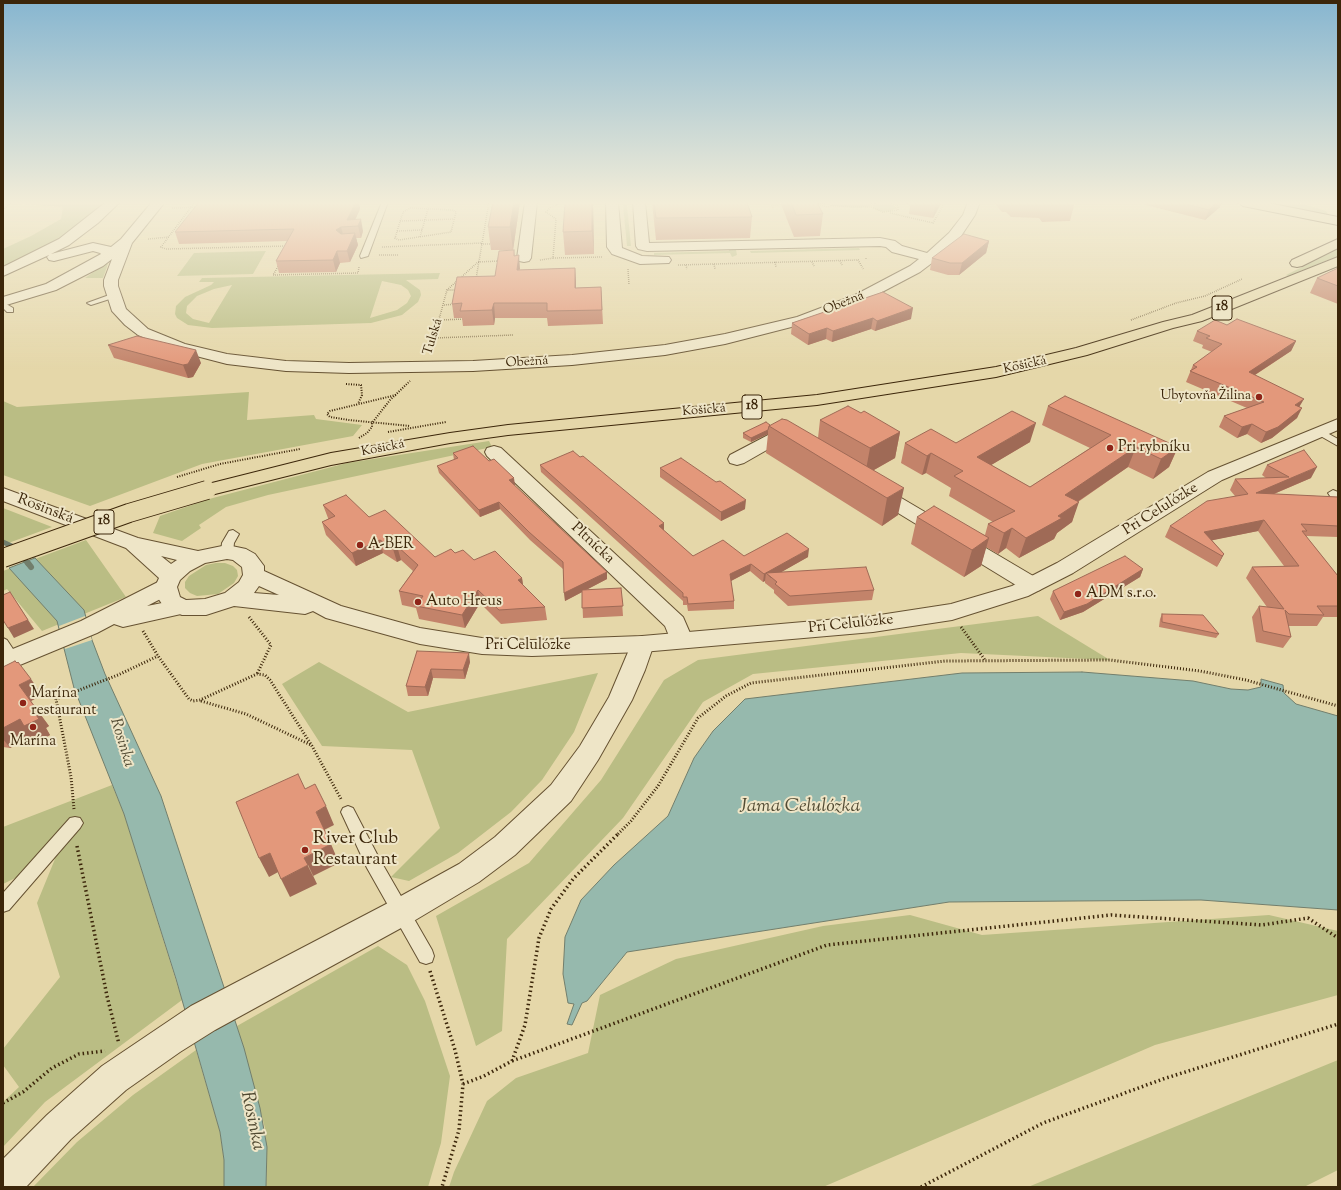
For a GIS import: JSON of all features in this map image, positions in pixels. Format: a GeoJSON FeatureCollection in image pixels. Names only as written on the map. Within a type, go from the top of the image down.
{"type":"FeatureCollection","features":[{"type":"Feature","properties":{"kind":"main road","name":"Košická"},"geometry":{"type":"LineString","coordinates":[[1168,325],[1186,313],[1234,294],[1309,258]]}},
{"type":"Feature","properties":{"kind":"main road","name":"Košická"},"geometry":{"type":"LineString","coordinates":[[3,558],[122,516],[207,490],[331,459],[419,442],[508,430],[765,406],[920,385],[1057,359],[1108,345],[1168,325],[1197,318],[1338,261]]}},
{"type":"Feature","properties":{"kind":"street"},"geometry":{"type":"LineString","coordinates":[[9,270],[33,258]]}},
{"type":"Feature","properties":{"kind":"street"},"geometry":{"type":"LineString","coordinates":[[9,270],[51,258]]}},
{"type":"Feature","properties":{"kind":"street"},"geometry":{"type":"LineString","coordinates":[[5,305],[51,287],[87,270],[106,258]]}},
{"type":"Feature","properties":{"kind":"street"},"geometry":{"type":"LineString","coordinates":[[51,287],[71,282],[104,286],[113,275],[121,258]]}},
{"type":"Feature","properties":{"kind":"street"},"geometry":{"type":"LineString","coordinates":[[634,258],[640,260],[677,263]]}},
{"type":"Feature","properties":{"kind":"street","name":"Obežná"},"geometry":{"type":"LineString","coordinates":[[104,286],[119,311],[150,340],[201,353],[234,360],[286,366],[349,368],[422,367],[603,357],[665,350],[732,338],[802,320],[860,298],[894,281],[930,258]]}},
{"type":"Feature","properties":{"kind":"street","name":"Pri Celulózke"},"geometry":{"type":"LineString","coordinates":[[89,627],[182,607],[206,607],[233,598],[247,587],[254,575],[324,608],[420,636],[482,646],[532,648],[642,644],[873,624],[952,612],[997,599],[1032,585],[1101,548],[1216,476],[1338,424]]}},
{"type":"Feature","properties":{"kind":"street"},"geometry":{"type":"LineString","coordinates":[[737,459],[776,438],[790,440],[810,452]]}},
{"type":"Feature","properties":{"kind":"street","name":"Pltnícka"},"geometry":{"type":"LineString","coordinates":[[494,452],[675,622],[681,640]]}},
{"type":"Feature","properties":{"kind":"street"},"geometry":{"type":"LineString","coordinates":[[858,480],[1032,585]]}},
{"type":"Feature","properties":{"kind":"street","name":"Rosinská"},"geometry":{"type":"LineString","coordinates":[[3,494],[133,543],[198,558]]}},
{"type":"Feature","properties":{"kind":"street","name":"Rosinská"},"geometry":{"type":"LineString","coordinates":[[133,543],[168,582]]}},
{"type":"Feature","properties":{"kind":"street"},"geometry":{"type":"LineString","coordinates":[[6,655],[89,627],[168,582],[182,566],[198,558],[213,554],[230,543],[239,554],[248,559],[253,566],[254,575]]}},
{"type":"Feature","properties":{"kind":"street"},"geometry":{"type":"LineString","coordinates":[[168,582],[167,595],[172,602],[182,607]]}},
{"type":"Feature","properties":{"kind":"street","name":"Pri Celulózke"},"geometry":{"type":"LineString","coordinates":[[233,598],[324,608]]}},
{"type":"Feature","properties":{"kind":"street"},"geometry":{"type":"LineString","coordinates":[[3,1184],[59,1127],[114,1078],[168,1040],[203,1018],[401,912],[469,872],[504,846],[534,820],[561,793],[589,753],[620,700],[642,644]]}},
{"type":"Feature","properties":{"kind":"lane"},"geometry":{"type":"LineString","coordinates":[[91,303],[104,286]]}},
{"type":"Feature","properties":{"kind":"lane"},"geometry":{"type":"LineString","coordinates":[[1320,432],[1338,443]]}},
{"type":"Feature","properties":{"kind":"lane"},"geometry":{"type":"LineString","coordinates":[[348,812],[373,863],[426,956]]}},
{"type":"Feature","properties":{"kind":"lane"},"geometry":{"type":"LineString","coordinates":[[3,905],[75,823]]}},
{"type":"Feature","properties":{"kind":"path"},"geometry":{"type":"LineString","coordinates":[[475,282],[479,258]]}},
{"type":"Feature","properties":{"kind":"path"},"geometry":{"type":"LineString","coordinates":[[530,259],[576,258]]}},
{"type":"Feature","properties":{"kind":"path"},"geometry":{"type":"LineString","coordinates":[[677,263],[714,264],[746,258]]}},
{"type":"Feature","properties":{"kind":"path"},"geometry":{"type":"LineString","coordinates":[[752,258],[775,262],[858,260],[864,270]]}},
{"type":"Feature","properties":{"kind":"path"},"geometry":{"type":"LineString","coordinates":[[447,290],[478,262],[500,261]]}},
{"type":"Feature","properties":{"kind":"path"},"geometry":{"type":"LineString","coordinates":[[840,261],[842,265]]}},
{"type":"Feature","properties":{"kind":"path"},"geometry":{"type":"LineString","coordinates":[[775,262],[776,267]]}},
{"type":"Feature","properties":{"kind":"path"},"geometry":{"type":"LineString","coordinates":[[812,262],[814,266]]}},
{"type":"Feature","properties":{"kind":"path"},"geometry":{"type":"LineString","coordinates":[[677,263],[687,269]]}},
{"type":"Feature","properties":{"kind":"path"},"geometry":{"type":"LineString","coordinates":[[279,264],[273,275],[358,273],[359,268]]}},
{"type":"Feature","properties":{"kind":"path"},"geometry":{"type":"LineString","coordinates":[[714,264],[715,269]]}},
{"type":"Feature","properties":{"kind":"path"},"geometry":{"type":"LineString","coordinates":[[1128,321],[1176,303],[1205,296],[1242,279]]}},
{"type":"Feature","properties":{"kind":"path"},"geometry":{"type":"LineString","coordinates":[[447,290],[461,290]]}},
{"type":"Feature","properties":{"kind":"path","name":"Tulská"},"geometry":{"type":"LineString","coordinates":[[422,367],[429,358],[447,290]]}},
{"type":"Feature","properties":{"kind":"path","name":"Tulská"},"geometry":{"type":"LineString","coordinates":[[444,304],[457,304]]}},
{"type":"Feature","properties":{"kind":"path"},"geometry":{"type":"LineString","coordinates":[[440,320],[464,319]]}},
{"type":"Feature","properties":{"kind":"path"},"geometry":{"type":"LineString","coordinates":[[434,338],[513,335]]}},
{"type":"Feature","properties":{"kind":"path"},"geometry":{"type":"LineString","coordinates":[[349,368],[336,384],[361,386],[362,395],[358,404]]}},
{"type":"Feature","properties":{"kind":"path"},"geometry":{"type":"LineString","coordinates":[[359,438],[372,427],[372,423],[410,380]]}},
{"type":"Feature","properties":{"kind":"path"},"geometry":{"type":"LineString","coordinates":[[396,395],[330,411],[326,414],[330,417],[372,423],[414,426]]}},
{"type":"Feature","properties":{"kind":"path"},"geometry":{"type":"LineString","coordinates":[[248,616],[271,645],[257,674]]}},
{"type":"Feature","properties":{"kind":"path"},"geometry":{"type":"LineString","coordinates":[[142,628],[143,633],[158,656],[189,699],[200,700],[246,714],[312,746]]}},
{"type":"Feature","properties":{"kind":"path"},"geometry":{"type":"LineString","coordinates":[[963,631],[986,660]]}},
{"type":"Feature","properties":{"kind":"path"},"geometry":{"type":"LineString","coordinates":[[120,1050],[106,996],[90,904],[77,846],[71,777],[60,727],[56,699],[118,675],[158,656]]}},
{"type":"Feature","properties":{"kind":"path"},"geometry":{"type":"LineString","coordinates":[[512,1061],[525,1025],[538,938],[551,909],[573,879],[631,821],[649,798],[658,786],[698,718],[726,696],[751,683],[945,661],[1110,660],[1200,671],[1284,690],[1338,706]]}},
{"type":"Feature","properties":{"kind":"path"},"geometry":{"type":"LineString","coordinates":[[200,700],[249,676],[257,674],[265,676],[270,680],[312,746],[348,812]]}},
{"type":"Feature","properties":{"kind":"path"},"geometry":{"type":"LineString","coordinates":[[463,1084],[484,1076],[512,1061],[674,1000],[827,945],[1111,915],[1262,924],[1308,918],[1338,938]]}},
{"type":"Feature","properties":{"kind":"path"},"geometry":{"type":"LineString","coordinates":[[426,956],[455,1050],[463,1084],[459,1130],[442,1187]]}},
{"type":"Feature","properties":{"kind":"path"},"geometry":{"type":"LineString","coordinates":[[921,1187],[1043,1123],[1163,1079],[1338,1024]]}},
{"type":"Feature","properties":{"kind":"path"},"geometry":{"type":"LineString","coordinates":[[3,1103],[23,1092],[52,1068],[79,1054],[108,1051]]}},
{"type":"Feature","properties":{"kind":"green space"},"geometry":{"type":"Polygon","coordinates":[[[3,258],[21,258],[3,266],[3,258]]]}},
{"type":"Feature","properties":{"kind":"green space"},"geometry":{"type":"Polygon","coordinates":[[[191,258],[262,258],[253,274],[177,276],[191,258]]]}},
{"type":"Feature","properties":{"kind":"green space"},"geometry":{"type":"Polygon","coordinates":[[[1321,258],[1334,258],[1288,276],[1286,275],[1321,258]]]}},
{"type":"Feature","properties":{"kind":"green space"},"geometry":{"type":"Polygon","coordinates":[[[105,264],[108,264],[103,278],[85,278],[105,264]]]}},
{"type":"Feature","properties":{"kind":"green space"},"geometry":{"type":"Polygon","coordinates":[[[440,273],[438,279],[406,280],[420,290],[421,295],[418,302],[402,315],[371,323],[212,328],[188,325],[177,318],[175,314],[176,306],[185,297],[211,285],[214,282],[199,282],[202,278],[440,273]],[[382,281],[370,318],[397,310],[407,303],[411,296],[408,290],[401,285],[382,281]],[[232,285],[214,289],[197,296],[187,306],[186,313],[193,319],[209,323],[232,285]]]}},
{"type":"Feature","properties":{"kind":"green space"},"geometry":{"type":"Polygon","coordinates":[[[249,392],[247,420],[314,415],[316,419],[362,425],[353,436],[202,464],[90,506],[3,475],[3,401],[17,407],[249,392]]]}},
{"type":"Feature","properties":{"kind":"green space"},"geometry":{"type":"Polygon","coordinates":[[[489,441],[492,447],[268,495],[226,507],[199,525],[201,528],[182,541],[153,533],[160,516],[209,499],[347,463],[489,441]]]}},
{"type":"Feature","properties":{"kind":"green space"},"geometry":{"type":"Polygon","coordinates":[[[3,508],[52,527],[3,545],[3,508]]]}},
{"type":"Feature","properties":{"kind":"green space"},"geometry":{"type":"Polygon","coordinates":[[[86,540],[126,597],[42,631],[7,589],[3,591],[3,571],[86,540]]]}},
{"type":"Feature","properties":{"kind":"green space"},"geometry":{"type":"Polygon","coordinates":[[[225,563],[233,566],[237,570],[238,576],[234,583],[218,594],[197,596],[190,593],[185,588],[185,582],[189,576],[206,565],[225,563]]]}},
{"type":"Feature","properties":{"kind":"green space"},"geometry":{"type":"Polygon","coordinates":[[[1038,616],[1110,660],[961,653],[753,674],[703,702],[623,818],[507,939],[502,1031],[476,1046],[436,916],[529,863],[601,780],[664,680],[698,660],[1038,616]]]}},
{"type":"Feature","properties":{"kind":"green space"},"geometry":{"type":"Polygon","coordinates":[[[319,662],[408,712],[598,673],[574,732],[542,780],[511,812],[458,853],[409,881],[391,877],[440,828],[412,750],[322,746],[282,684],[319,662]]]}},
{"type":"Feature","properties":{"kind":"green space"},"geometry":{"type":"Polygon","coordinates":[[[112,785],[124,814],[182,1000],[45,1102],[3,1147],[3,1102],[19,1087],[3,1065],[3,1049],[60,977],[37,903],[55,859],[3,884],[3,827],[112,785]]]}},
{"type":"Feature","properties":{"kind":"green space"},"geometry":{"type":"Polygon","coordinates":[[[910,915],[982,935],[1269,915],[1338,931],[1338,995],[1155,1045],[823,1187],[449,1187],[454,1172],[487,1101],[516,1078],[588,1053],[600,995],[676,959],[823,926],[910,915]]]}},
{"type":"Feature","properties":{"kind":"green space"},"geometry":{"type":"Polygon","coordinates":[[[378,946],[407,965],[425,1001],[450,1076],[441,1143],[428,1187],[266,1187],[267,1164],[265,1128],[237,1026],[378,946]]]}},
{"type":"Feature","properties":{"kind":"green space"},"geometry":{"type":"Polygon","coordinates":[[[196,1050],[220,1132],[224,1160],[224,1187],[33,1187],[77,1142],[133,1095],[196,1050]]]}},
{"type":"Feature","properties":{"kind":"green space"},"geometry":{"type":"Polygon","coordinates":[[[1338,1060],[1338,1170],[1304,1187],[1028,1187],[1338,1060]]]}},
{"type":"Feature","properties":{"kind":"water"},"geometry":{"type":"Polygon","coordinates":[[[35,558],[84,610],[92,640],[105,674],[161,796],[244,1048],[260,1108],[267,1147],[266,1187],[224,1187],[224,1160],[220,1132],[176,979],[124,814],[74,688],[57,621],[9,568],[35,558]]]}},
{"type":"Feature","properties":{"kind":"water","name":"Jama Celulózka"},"geometry":{"type":"Polygon","coordinates":[[[1082,672],[1193,681],[1231,689],[1248,690],[1261,687],[1261,679],[1283,685],[1284,693],[1296,704],[1338,716],[1338,910],[1201,900],[949,902],[627,952],[587,1001],[582,1003],[572,1025],[567,1024],[574,1004],[568,1003],[563,974],[565,937],[581,900],[614,865],[668,816],[694,758],[713,731],[745,699],[962,673],[1082,672]]]}},
{"type":"Feature","properties":{"kind":"pier"},"geometry":{"type":"Polygon","coordinates":[[[85,616],[92,640],[65,649],[59,626],[85,616]]]}},
{"type":"Feature","properties":{"kind":"building"},"geometry":{"type":"Polygon","coordinates":[[[278,258],[334,258],[333,260],[276,261],[278,258]]]}},
{"type":"Feature","properties":{"kind":"building"},"geometry":{"type":"Polygon","coordinates":[[[498,258],[519,258],[517,270],[575,268],[575,288],[601,287],[602,310],[547,311],[547,303],[494,303],[492,310],[460,311],[462,303],[452,304],[457,277],[495,276],[498,258]]]}},
{"type":"Feature","properties":{"kind":"building"},"geometry":{"type":"Polygon","coordinates":[[[932,258],[969,258],[962,263],[950,263],[932,258]]]}},
{"type":"Feature","properties":{"kind":"building"},"geometry":{"type":"Polygon","coordinates":[[[1338,268],[1338,286],[1317,278],[1338,268]]]}},
{"type":"Feature","properties":{"kind":"building"},"geometry":{"type":"Polygon","coordinates":[[[883,292],[913,308],[877,321],[873,318],[833,331],[827,328],[809,334],[792,323],[883,292]]]}},
{"type":"Feature","properties":{"kind":"building"},"geometry":{"type":"Polygon","coordinates":[[[1237,319],[1296,341],[1249,372],[1304,399],[1295,405],[1302,408],[1278,427],[1266,432],[1252,424],[1242,427],[1224,416],[1264,402],[1190,371],[1197,367],[1193,365],[1222,344],[1206,338],[1210,336],[1197,331],[1215,320],[1227,325],[1237,319]]]}},
{"type":"Feature","properties":{"kind":"building"},"geometry":{"type":"Polygon","coordinates":[[[137,336],[196,350],[188,364],[183,365],[108,345],[137,336]]]}},
{"type":"Feature","properties":{"kind":"building"},"geometry":{"type":"Polygon","coordinates":[[[1065,396],[1178,447],[1161,459],[1136,447],[1065,495],[1079,502],[1058,516],[1062,518],[1026,538],[1012,528],[1004,533],[988,524],[1015,511],[954,476],[963,471],[931,453],[927,456],[905,443],[931,429],[956,443],[1012,411],[1036,423],[977,457],[1030,487],[1111,435],[1048,406],[1065,396]]]}},
{"type":"Feature","properties":{"kind":"building"},"geometry":{"type":"Polygon","coordinates":[[[848,406],[861,413],[864,411],[900,432],[870,448],[820,420],[848,406]]]}},
{"type":"Feature","properties":{"kind":"building"},"geometry":{"type":"Polygon","coordinates":[[[782,419],[787,420],[904,488],[887,498],[769,426],[782,419]]]}},
{"type":"Feature","properties":{"kind":"building"},"geometry":{"type":"Polygon","coordinates":[[[766,422],[770,425],[768,430],[751,438],[743,433],[766,422]]]}},
{"type":"Feature","properties":{"kind":"building"},"geometry":{"type":"Polygon","coordinates":[[[473,446],[489,461],[494,459],[514,478],[509,480],[607,572],[564,593],[563,562],[529,532],[499,502],[479,510],[437,466],[458,458],[453,453],[473,446]]]}},
{"type":"Feature","properties":{"kind":"building"},"geometry":{"type":"Polygon","coordinates":[[[1304,450],[1317,467],[1256,493],[1338,497],[1338,526],[1301,524],[1307,531],[1302,531],[1338,576],[1338,606],[1317,606],[1324,615],[1289,614],[1285,610],[1291,637],[1263,631],[1259,606],[1284,609],[1252,567],[1299,566],[1264,520],[1204,532],[1224,554],[1222,556],[1170,526],[1207,501],[1248,494],[1235,479],[1289,477],[1267,465],[1304,450]]]}},
{"type":"Feature","properties":{"kind":"building"},"geometry":{"type":"Polygon","coordinates":[[[573,451],[580,457],[583,456],[664,523],[659,526],[693,556],[723,540],[744,556],[787,533],[809,549],[764,574],[751,564],[730,574],[734,601],[688,604],[687,597],[683,597],[683,593],[540,465],[573,451]]]}},
{"type":"Feature","properties":{"kind":"building"},"geometry":{"type":"Polygon","coordinates":[[[681,458],[716,482],[720,481],[746,500],[721,512],[660,468],[681,458]]]}},
{"type":"Feature","properties":{"kind":"building"},"geometry":{"type":"Polygon","coordinates":[[[346,495],[369,517],[385,510],[435,557],[451,549],[455,553],[463,550],[474,560],[495,551],[522,578],[518,580],[545,607],[499,610],[478,590],[462,615],[416,606],[423,596],[399,591],[418,565],[397,546],[393,549],[380,540],[352,553],[322,522],[335,516],[323,505],[346,495]]]}},
{"type":"Feature","properties":{"kind":"building"},"geometry":{"type":"Polygon","coordinates":[[[934,506],[989,538],[972,550],[917,517],[934,506]]]}},
{"type":"Feature","properties":{"kind":"building"},"geometry":{"type":"Polygon","coordinates":[[[1125,556],[1143,569],[1087,604],[1064,612],[1053,591],[1125,556]]]}},
{"type":"Feature","properties":{"kind":"building"},"geometry":{"type":"Polygon","coordinates":[[[866,567],[874,590],[790,596],[775,584],[777,582],[766,573],[866,567]]]}},
{"type":"Feature","properties":{"kind":"building"},"geometry":{"type":"Polygon","coordinates":[[[621,588],[623,606],[582,608],[582,590],[621,588]]]}},
{"type":"Feature","properties":{"kind":"building"},"geometry":{"type":"Polygon","coordinates":[[[10,592],[28,620],[8,628],[3,620],[3,595],[10,592]]]}},
{"type":"Feature","properties":{"kind":"building"},"geometry":{"type":"Polygon","coordinates":[[[1162,614],[1203,615],[1219,634],[1162,622],[1162,614]]]}},
{"type":"Feature","properties":{"kind":"building"},"geometry":{"type":"Polygon","coordinates":[[[417,651],[469,653],[463,670],[431,669],[425,687],[406,686],[417,651]]]}},
{"type":"Feature","properties":{"kind":"building"},"geometry":{"type":"Polygon","coordinates":[[[15,661],[17,663],[18,662],[31,679],[19,685],[37,710],[34,712],[39,719],[24,726],[20,719],[3,728],[3,667],[15,661]]]}},
{"type":"Feature","properties":{"kind":"building"},"geometry":{"type":"Polygon","coordinates":[[[298,774],[305,789],[315,784],[326,806],[316,812],[331,844],[304,858],[308,865],[281,879],[270,853],[259,858],[236,802],[298,774]]]}},
{"type":"Feature","properties":{"kind":"waterway","name":"Rosinka"},"geometry":{"type":"LineString","coordinates":[[3,542],[16,548],[28,564]]}},
{"type":"Feature","properties":{"kind":"waterway","name":"Rosinka"},"geometry":{"type":"LineString","coordinates":[[28,563],[31,567]]}},
{"type":"Feature","properties":{"kind":"place","name":"Ubytovňa Žilina"},"geometry":{"type":"Point","coordinates":[1259,397]}},
{"type":"Feature","properties":{"kind":"place","name":"Pri rybníku"},"geometry":{"type":"Point","coordinates":[1110,448]}},
{"type":"Feature","properties":{"kind":"place","name":"A-BER"},"geometry":{"type":"Point","coordinates":[360,545]}},
{"type":"Feature","properties":{"kind":"place","name":"ADM s.r.o."},"geometry":{"type":"Point","coordinates":[1078,594]}},
{"type":"Feature","properties":{"kind":"place","name":"Auto Hreus"},"geometry":{"type":"Point","coordinates":[418,602]}},
{"type":"Feature","properties":{"kind":"place","name":"Marína restaurant"},"geometry":{"type":"Point","coordinates":[23,703]}},
{"type":"Feature","properties":{"kind":"place","name":"Marína"},"geometry":{"type":"Point","coordinates":[33,727]}},
{"type":"Feature","properties":{"kind":"place","name":"River Club Restaurant"},"geometry":{"type":"Point","coordinates":[305,850]}}]}
